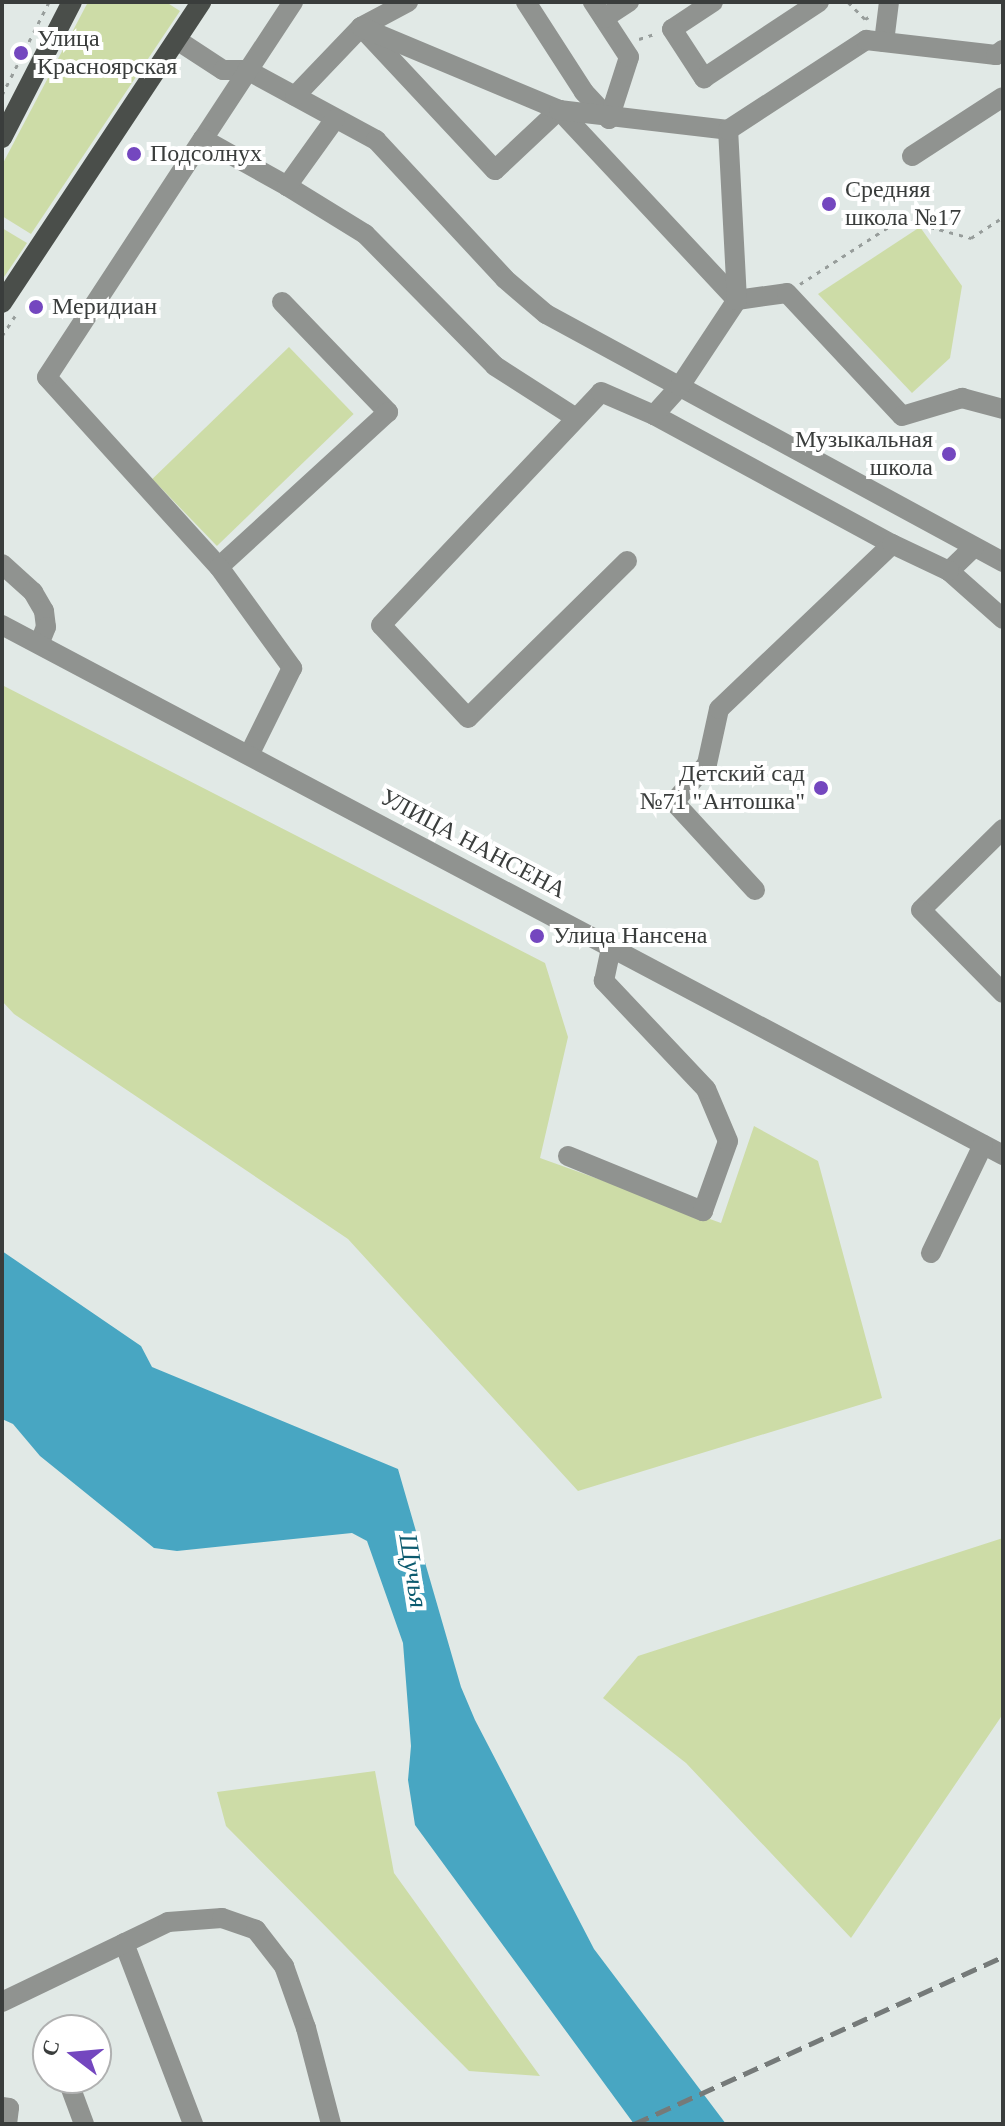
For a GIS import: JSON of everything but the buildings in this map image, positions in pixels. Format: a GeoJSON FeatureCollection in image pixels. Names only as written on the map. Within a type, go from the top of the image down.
{"type":"FeatureCollection","features":[{"type":"Feature","properties":{"kind":"main road"},"geometry":{"type":"LineString","coordinates":[[2,138],[72,2]]}},
{"type":"Feature","properties":{"kind":"main road"},"geometry":{"type":"LineString","coordinates":[[2,303],[201,2]]}},
{"type":"Feature","properties":{"kind":"street"},"geometry":{"type":"LineString","coordinates":[[249,755],[292,668],[219,567],[47,377],[293,2]]}},
{"type":"Feature","properties":{"kind":"street"},"geometry":{"type":"LineString","coordinates":[[295,96],[361,27],[408,2]]}},
{"type":"Feature","properties":{"kind":"street"},"geometry":{"type":"LineString","coordinates":[[526,2],[584,92],[609,119]]}},
{"type":"Feature","properties":{"kind":"street"},"geometry":{"type":"LineString","coordinates":[[609,119],[629,57],[599,10],[629,2]]}},
{"type":"Feature","properties":{"kind":"street"},"geometry":{"type":"LineString","coordinates":[[713,2],[672,29],[704,78],[819,2]]}},
{"type":"Feature","properties":{"kind":"street"},"geometry":{"type":"LineString","coordinates":[[884,42],[889,5]]}},
{"type":"Feature","properties":{"kind":"street"},"geometry":{"type":"LineString","coordinates":[[361,27],[559,110],[609,119],[728,130],[866,40],[1001,58]]}},
{"type":"Feature","properties":{"kind":"street"},"geometry":{"type":"LineString","coordinates":[[361,27],[495,170],[559,110]]}},
{"type":"Feature","properties":{"kind":"street"},"geometry":{"type":"LineString","coordinates":[[177,40],[223,70],[247,70],[376,140],[505,279],[546,314],[1003,562]]}},
{"type":"Feature","properties":{"kind":"street"},"geometry":{"type":"LineString","coordinates":[[912,156],[1003,97]]}},
{"type":"Feature","properties":{"kind":"street"},"geometry":{"type":"LineString","coordinates":[[559,110],[737,300]]}},
{"type":"Feature","properties":{"kind":"street"},"geometry":{"type":"LineString","coordinates":[[287,186],[335,119]]}},
{"type":"Feature","properties":{"kind":"street"},"geometry":{"type":"LineString","coordinates":[[654,415],[680,386],[737,300],[728,130]]}},
{"type":"Feature","properties":{"kind":"street"},"geometry":{"type":"LineString","coordinates":[[203,139],[365,234],[495,366],[576,418]]}},
{"type":"Feature","properties":{"kind":"street"},"geometry":{"type":"LineString","coordinates":[[737,300],[787,293],[902,416],[962,398],[1003,409]]}},
{"type":"Feature","properties":{"kind":"street"},"geometry":{"type":"LineString","coordinates":[[219,567],[388,412],[282,302]]}},
{"type":"Feature","properties":{"kind":"street"},"geometry":{"type":"LineString","coordinates":[[627,561],[468,718],[381,625],[601,392],[654,415],[892,544],[949,571],[1003,619]]}},
{"type":"Feature","properties":{"kind":"street"},"geometry":{"type":"LineString","coordinates":[[755,890],[674,802],[707,764],[719,709],[892,544]]}},
{"type":"Feature","properties":{"kind":"street"},"geometry":{"type":"LineString","coordinates":[[949,571],[974,547]]}},
{"type":"Feature","properties":{"kind":"street"},"geometry":{"type":"LineString","coordinates":[[2,564],[33,592],[44,611],[46,627],[39,644]]}},
{"type":"Feature","properties":{"kind":"street","name":"УЛИЦА НАНСЕНА"},"geometry":{"type":"LineString","coordinates":[[2,625],[1003,1155]]}},
{"type":"Feature","properties":{"kind":"street"},"geometry":{"type":"LineString","coordinates":[[1003,829],[921,910],[1003,993]]}},
{"type":"Feature","properties":{"kind":"street"},"geometry":{"type":"LineString","coordinates":[[568,1156],[703,1211],[728,1141],[706,1089],[604,981],[611,947]]}},
{"type":"Feature","properties":{"kind":"street"},"geometry":{"type":"LineString","coordinates":[[931,1253],[983,1145]]}},
{"type":"Feature","properties":{"kind":"street"},"geometry":{"type":"LineString","coordinates":[[2,2002],[168,1922],[222,1918],[256,1930],[284,1966],[306,2028],[331,2124]]}},
{"type":"Feature","properties":{"kind":"street"},"geometry":{"type":"LineString","coordinates":[[124,1943],[193,2124]]}},
{"type":"Feature","properties":{"kind":"street"},"geometry":{"type":"LineString","coordinates":[[73,2094],[84,2124]]}},
{"type":"Feature","properties":{"kind":"street"},"geometry":{"type":"LineString","coordinates":[[2,2107],[9,2108],[7,2124]]}},
{"type":"Feature","properties":{"kind":"path"},"geometry":{"type":"LineString","coordinates":[[2,95],[49,2]]}},
{"type":"Feature","properties":{"kind":"path"},"geometry":{"type":"LineString","coordinates":[[848,2],[865,19],[889,5]]}},
{"type":"Feature","properties":{"kind":"path"},"geometry":{"type":"LineString","coordinates":[[624,49],[648,33],[672,29]]}},
{"type":"Feature","properties":{"kind":"path"},"geometry":{"type":"LineString","coordinates":[[787,293],[901,219],[971,238],[1003,217]]}},
{"type":"Feature","properties":{"kind":"green space"},"geometry":{"type":"Polygon","coordinates":[[[88,2],[166,2],[180,11],[31,234],[2,216],[2,165],[88,2]]]}},
{"type":"Feature","properties":{"kind":"green space"},"geometry":{"type":"Polygon","coordinates":[[[920,227],[962,286],[950,358],[912,393],[818,294],[920,227]]]}},
{"type":"Feature","properties":{"kind":"green space"},"geometry":{"type":"Polygon","coordinates":[[[2,228],[27,243],[2,280],[2,228]]]}},
{"type":"Feature","properties":{"kind":"green space"},"geometry":{"type":"Polygon","coordinates":[[[289,347],[354,414],[217,546],[152,479],[289,347]]]}},
{"type":"Feature","properties":{"kind":"green space"},"geometry":{"type":"Polygon","coordinates":[[[2,685],[545,963],[568,1037],[540,1158],[721,1223],[754,1126],[818,1161],[882,1398],[578,1491],[348,1239],[14,1014],[2,1001],[2,685]]]}},
{"type":"Feature","properties":{"kind":"green space"},"geometry":{"type":"Polygon","coordinates":[[[1003,1538],[1003,1714],[851,1938],[686,1763],[603,1698],[638,1656],[1003,1538]]]}},
{"type":"Feature","properties":{"kind":"green space"},"geometry":{"type":"Polygon","coordinates":[[[375,1771],[394,1873],[540,2076],[469,2071],[226,1826],[217,1792],[375,1771]]]}},
{"type":"Feature","properties":{"kind":"water","name":"Щучья"},"geometry":{"type":"Polygon","coordinates":[[[2,1251],[141,1346],[152,1367],[398,1469],[461,1687],[475,1720],[594,1949],[726,2124],[634,2124],[415,1825],[408,1780],[411,1746],[403,1643],[367,1541],[352,1533],[177,1551],[154,1548],[40,1456],[13,1424],[2,1419],[2,1251]]]}},
{"type":"Feature","properties":{"kind":"railway"},"geometry":{"type":"LineString","coordinates":[[634,2124],[1003,1957]]}},
{"type":"Feature","properties":{"kind":"place","name":"Улица Красноярская"},"geometry":{"type":"Point","coordinates":[21,53]}},
{"type":"Feature","properties":{"kind":"place","name":"Подсолнух"},"geometry":{"type":"Point","coordinates":[134,154]}},
{"type":"Feature","properties":{"kind":"place","name":"Средняя школа №17"},"geometry":{"type":"Point","coordinates":[829,204]}},
{"type":"Feature","properties":{"kind":"place","name":"Меридиан"},"geometry":{"type":"Point","coordinates":[36,307]}},
{"type":"Feature","properties":{"kind":"place","name":"Музыкальная школа"},"geometry":{"type":"Point","coordinates":[949,454]}},
{"type":"Feature","properties":{"kind":"place","name":"Детский сад №71 \"Антошка\""},"geometry":{"type":"Point","coordinates":[821,788]}},
{"type":"Feature","properties":{"kind":"place","name":"Улица Нансена"},"geometry":{"type":"Point","coordinates":[537,936]}}]}
